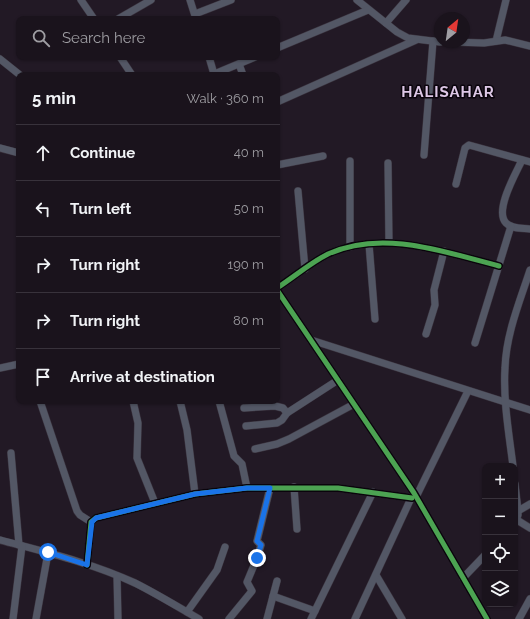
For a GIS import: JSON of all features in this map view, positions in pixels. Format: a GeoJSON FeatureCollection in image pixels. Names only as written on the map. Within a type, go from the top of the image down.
{"type":"FeatureCollection","features":[{"type":"Feature","properties":{"kind":"street"},"geometry":{"type":"LineString","coordinates":[[81,0],[92,16]]}},
{"type":"Feature","properties":{"kind":"street"},"geometry":{"type":"LineString","coordinates":[[123,16],[151,0]]}},
{"type":"Feature","properties":{"kind":"street"},"geometry":{"type":"LineString","coordinates":[[190,0],[196,16]]}},
{"type":"Feature","properties":{"kind":"street"},"geometry":{"type":"LineString","coordinates":[[198,16],[231,0]]}},
{"type":"Feature","properties":{"kind":"street"},"geometry":{"type":"LineString","coordinates":[[357,0],[403,36],[416,40],[434,41]]}},
{"type":"Feature","properties":{"kind":"street"},"geometry":{"type":"LineString","coordinates":[[386,23],[406,0]]}},
{"type":"Feature","properties":{"kind":"street"},"geometry":{"type":"LineString","coordinates":[[496,41],[506,0]]}},
{"type":"Feature","properties":{"kind":"street"},"geometry":{"type":"LineString","coordinates":[[280,47],[368,10]]}},
{"type":"Feature","properties":{"kind":"street"},"geometry":{"type":"LineString","coordinates":[[280,101],[416,40]]}},
{"type":"Feature","properties":{"kind":"street"},"geometry":{"type":"LineString","coordinates":[[470,43],[484,43],[508,40],[530,46]]}},
{"type":"Feature","properties":{"kind":"street"},"geometry":{"type":"LineString","coordinates":[[424,155],[435,48]]}},
{"type":"Feature","properties":{"kind":"street"},"geometry":{"type":"LineString","coordinates":[[0,59],[16,72]]}},
{"type":"Feature","properties":{"kind":"street"},"geometry":{"type":"LineString","coordinates":[[122,60],[130,72]]}},
{"type":"Feature","properties":{"kind":"street"},"geometry":{"type":"LineString","coordinates":[[210,60],[212,72]]}},
{"type":"Feature","properties":{"kind":"street"},"geometry":{"type":"LineString","coordinates":[[220,72],[248,60]]}},
{"type":"Feature","properties":{"kind":"street"},"geometry":{"type":"LineString","coordinates":[[239,64],[242,72]]}},
{"type":"Feature","properties":{"kind":"street"},"geometry":{"type":"LineString","coordinates":[[456,184],[468,145],[530,162]]}},
{"type":"Feature","properties":{"kind":"street"},"geometry":{"type":"LineString","coordinates":[[0,148],[16,152]]}},
{"type":"Feature","properties":{"kind":"street"},"geometry":{"type":"LineString","coordinates":[[280,164],[322,156]]}},
{"type":"Feature","properties":{"kind":"street"},"geometry":{"type":"LineString","coordinates":[[350,160],[350,247]]}},
{"type":"Feature","properties":{"kind":"street"},"geometry":{"type":"LineString","coordinates":[[522,160],[502,208],[503,218],[506,223],[511,226],[530,229]]}},
{"type":"Feature","properties":{"kind":"street"},"geometry":{"type":"LineString","coordinates":[[388,163],[389,244]]}},
{"type":"Feature","properties":{"kind":"street"},"geometry":{"type":"LineString","coordinates":[[298,192],[305,269]]}},
{"type":"Feature","properties":{"kind":"street"},"geometry":{"type":"LineString","coordinates":[[475,343],[511,226]]}},
{"type":"Feature","properties":{"kind":"street"},"geometry":{"type":"LineString","coordinates":[[280,287],[328,254],[350,247],[369,244],[415,245],[444,251],[499,266]]}},
{"type":"Feature","properties":{"kind":"street"},"geometry":{"type":"LineString","coordinates":[[369,244],[376,319]]}},
{"type":"Feature","properties":{"kind":"street"},"geometry":{"type":"LineString","coordinates":[[426,334],[434,305],[434,290],[444,251]]}},
{"type":"Feature","properties":{"kind":"street"},"geometry":{"type":"LineString","coordinates":[[513,463],[504,368],[513,326],[530,270]]}},
{"type":"Feature","properties":{"kind":"street"},"geometry":{"type":"LineString","coordinates":[[280,294],[414,496],[487,619]]}},
{"type":"Feature","properties":{"kind":"street"},"geometry":{"type":"LineString","coordinates":[[311,340],[530,410]]}},
{"type":"Feature","properties":{"kind":"street"},"geometry":{"type":"LineString","coordinates":[[0,368],[16,365]]}},
{"type":"Feature","properties":{"kind":"street"},"geometry":{"type":"LineString","coordinates":[[246,426],[277,423],[282,420],[287,413],[338,380]]}},
{"type":"Feature","properties":{"kind":"street"},"geometry":{"type":"LineString","coordinates":[[355,619],[414,496],[468,391]]}},
{"type":"Feature","properties":{"kind":"street"},"geometry":{"type":"LineString","coordinates":[[41,404],[77,511],[80,515],[92,522]]}},
{"type":"Feature","properties":{"kind":"street"},"geometry":{"type":"LineString","coordinates":[[133,404],[138,423],[137,458],[155,503]]}},
{"type":"Feature","properties":{"kind":"street"},"geometry":{"type":"LineString","coordinates":[[181,404],[187,430],[195,494]]}},
{"type":"Feature","properties":{"kind":"street"},"geometry":{"type":"LineString","coordinates":[[220,404],[234,456],[242,464],[247,488]]}},
{"type":"Feature","properties":{"kind":"street"},"geometry":{"type":"LineString","coordinates":[[256,449],[277,444],[289,439],[354,404]]}},
{"type":"Feature","properties":{"kind":"street"},"geometry":{"type":"LineString","coordinates":[[244,408],[274,406],[282,408],[287,413]]}},
{"type":"Feature","properties":{"kind":"street"},"geometry":{"type":"LineString","coordinates":[[11,453],[20,545],[13,619]]}},
{"type":"Feature","properties":{"kind":"street"},"geometry":{"type":"LineString","coordinates":[[87,565],[92,522],[99,516],[195,494],[247,488],[294,487],[338,488],[414,496]]}},
{"type":"Feature","properties":{"kind":"street"},"geometry":{"type":"LineString","coordinates":[[294,487],[297,529]]}},
{"type":"Feature","properties":{"kind":"street"},"geometry":{"type":"LineString","coordinates":[[229,619],[252,591],[247,582],[261,545],[257,541],[270,488]]}},
{"type":"Feature","properties":{"kind":"street"},"geometry":{"type":"LineString","coordinates":[[310,619],[373,492]]}},
{"type":"Feature","properties":{"kind":"street"},"geometry":{"type":"LineString","coordinates":[[518,511],[530,504]]}},
{"type":"Feature","properties":{"kind":"street"},"geometry":{"type":"LineString","coordinates":[[518,522],[530,528]]}},
{"type":"Feature","properties":{"kind":"street"},"geometry":{"type":"LineString","coordinates":[[0,540],[48,552],[117,576],[151,591],[196,618]]}},
{"type":"Feature","properties":{"kind":"street"},"geometry":{"type":"LineString","coordinates":[[187,612],[217,570],[225,547]]}},
{"type":"Feature","properties":{"kind":"street"},"geometry":{"type":"LineString","coordinates":[[36,619],[48,552]]}},
{"type":"Feature","properties":{"kind":"street"},"geometry":{"type":"LineString","coordinates":[[463,578],[482,558]]}},
{"type":"Feature","properties":{"kind":"street"},"geometry":{"type":"LineString","coordinates":[[376,575],[402,619]]}},
{"type":"Feature","properties":{"kind":"street"},"geometry":{"type":"LineString","coordinates":[[117,576],[118,619]]}},
{"type":"Feature","properties":{"kind":"street"},"geometry":{"type":"LineString","coordinates":[[267,619],[277,581]]}},
{"type":"Feature","properties":{"kind":"street"},"geometry":{"type":"LineString","coordinates":[[273,596],[314,611]]}},
{"type":"Feature","properties":{"kind":"street"},"geometry":{"type":"LineString","coordinates":[[519,619],[530,599]]}},
{"type":"Feature","properties":{"kind":"cycle path"},"geometry":{"type":"LineString","coordinates":[[280,286],[328,254],[349,247],[370,243],[414,245],[499,266]]}},
{"type":"Feature","properties":{"kind":"cycle path"},"geometry":{"type":"LineString","coordinates":[[280,294],[414,493],[487,619]]}},
{"type":"Feature","properties":{"kind":"cycle path"},"geometry":{"type":"LineString","coordinates":[[87,565],[91,522],[96,518],[195,494],[247,488],[338,488],[412,498]]}},
{"type":"Feature","properties":{"kind":"district","name":"HALISAHAR"},"geometry":{"type":"Point","coordinates":[448,92]}},
{"type":"Feature","properties":{"kind":"route"},"geometry":{"type":"LineString","coordinates":[[48,552],[87,565],[92,522],[99,516],[195,494],[247,488],[270,488],[257,541],[261,545],[257,558]]}}]}
